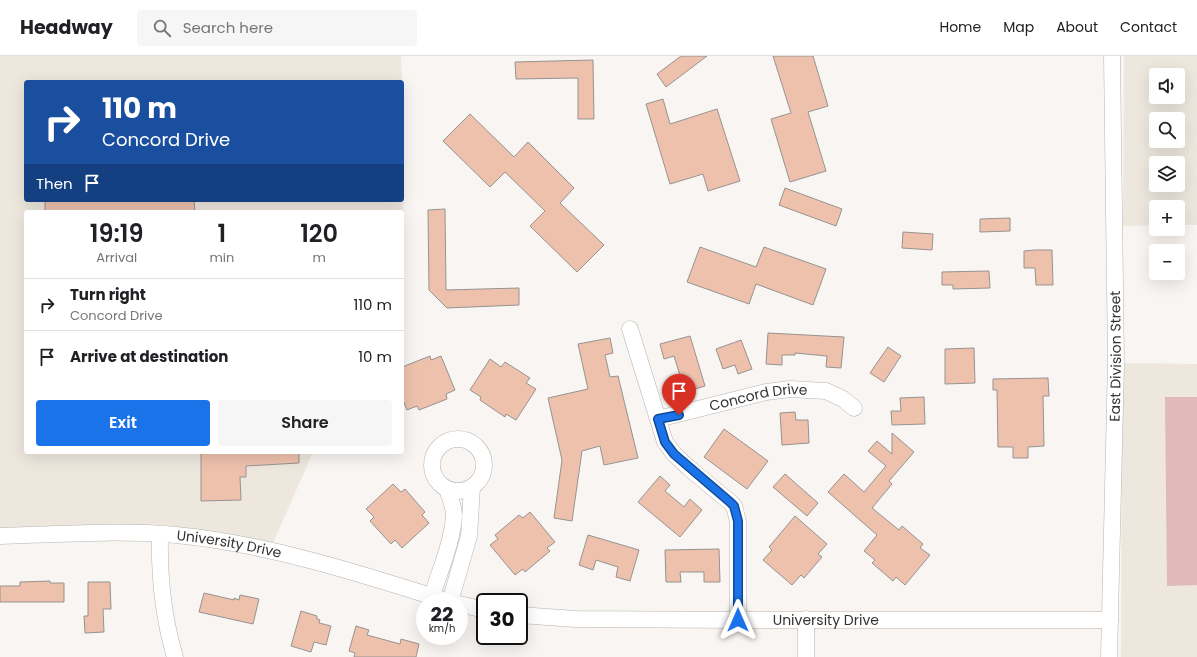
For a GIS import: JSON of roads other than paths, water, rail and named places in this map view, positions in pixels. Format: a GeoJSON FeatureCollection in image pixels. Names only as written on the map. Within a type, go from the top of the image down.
{"type":"FeatureCollection","features":[{"type":"Feature","properties":{"kind":"street","name":"East Division Street"},"geometry":{"type":"LineString","coordinates":[[1109,657],[1116,363],[1112,56]]}},
{"type":"Feature","properties":{"kind":"street"},"geometry":{"type":"LineString","coordinates":[[630,329],[665,442],[674,454],[730,502],[736,511],[738,521],[738,620]]}},
{"type":"Feature","properties":{"kind":"street","name":"Concord Drive"},"geometry":{"type":"LineString","coordinates":[[658,419],[766,392],[790,389],[826,390],[844,399],[854,408]]}},
{"type":"Feature","properties":{"kind":"street"},"geometry":{"type":"LineString","coordinates":[[456,438],[466,440],[474,444],[482,457],[483,471],[479,481],[472,487],[464,491],[455,492],[446,489],[438,483],[433,475],[431,465],[433,455],[438,447],[446,441],[456,438]]}},
{"type":"Feature","properties":{"kind":"street"},"geometry":{"type":"LineString","coordinates":[[453,593],[469,536],[472,487]]}},
{"type":"Feature","properties":{"kind":"street"},"geometry":{"type":"LineString","coordinates":[[433,593],[451,534],[454,515],[452,502],[446,489]]}},
{"type":"Feature","properties":{"kind":"street","name":"University Drive"},"geometry":{"type":"LineString","coordinates":[[0,536],[100,533],[160,534],[217,540],[270,550],[421,593]]}},
{"type":"Feature","properties":{"kind":"street"},"geometry":{"type":"LineString","coordinates":[[160,534],[162,589],[165,616],[175,657]]}},
{"type":"Feature","properties":{"kind":"street","name":"University Drive"},"geometry":{"type":"LineString","coordinates":[[528,616],[571,619],[1110,620]]}},
{"type":"Feature","properties":{"kind":"street"},"geometry":{"type":"LineString","coordinates":[[806,619],[806,657]]}}]}
